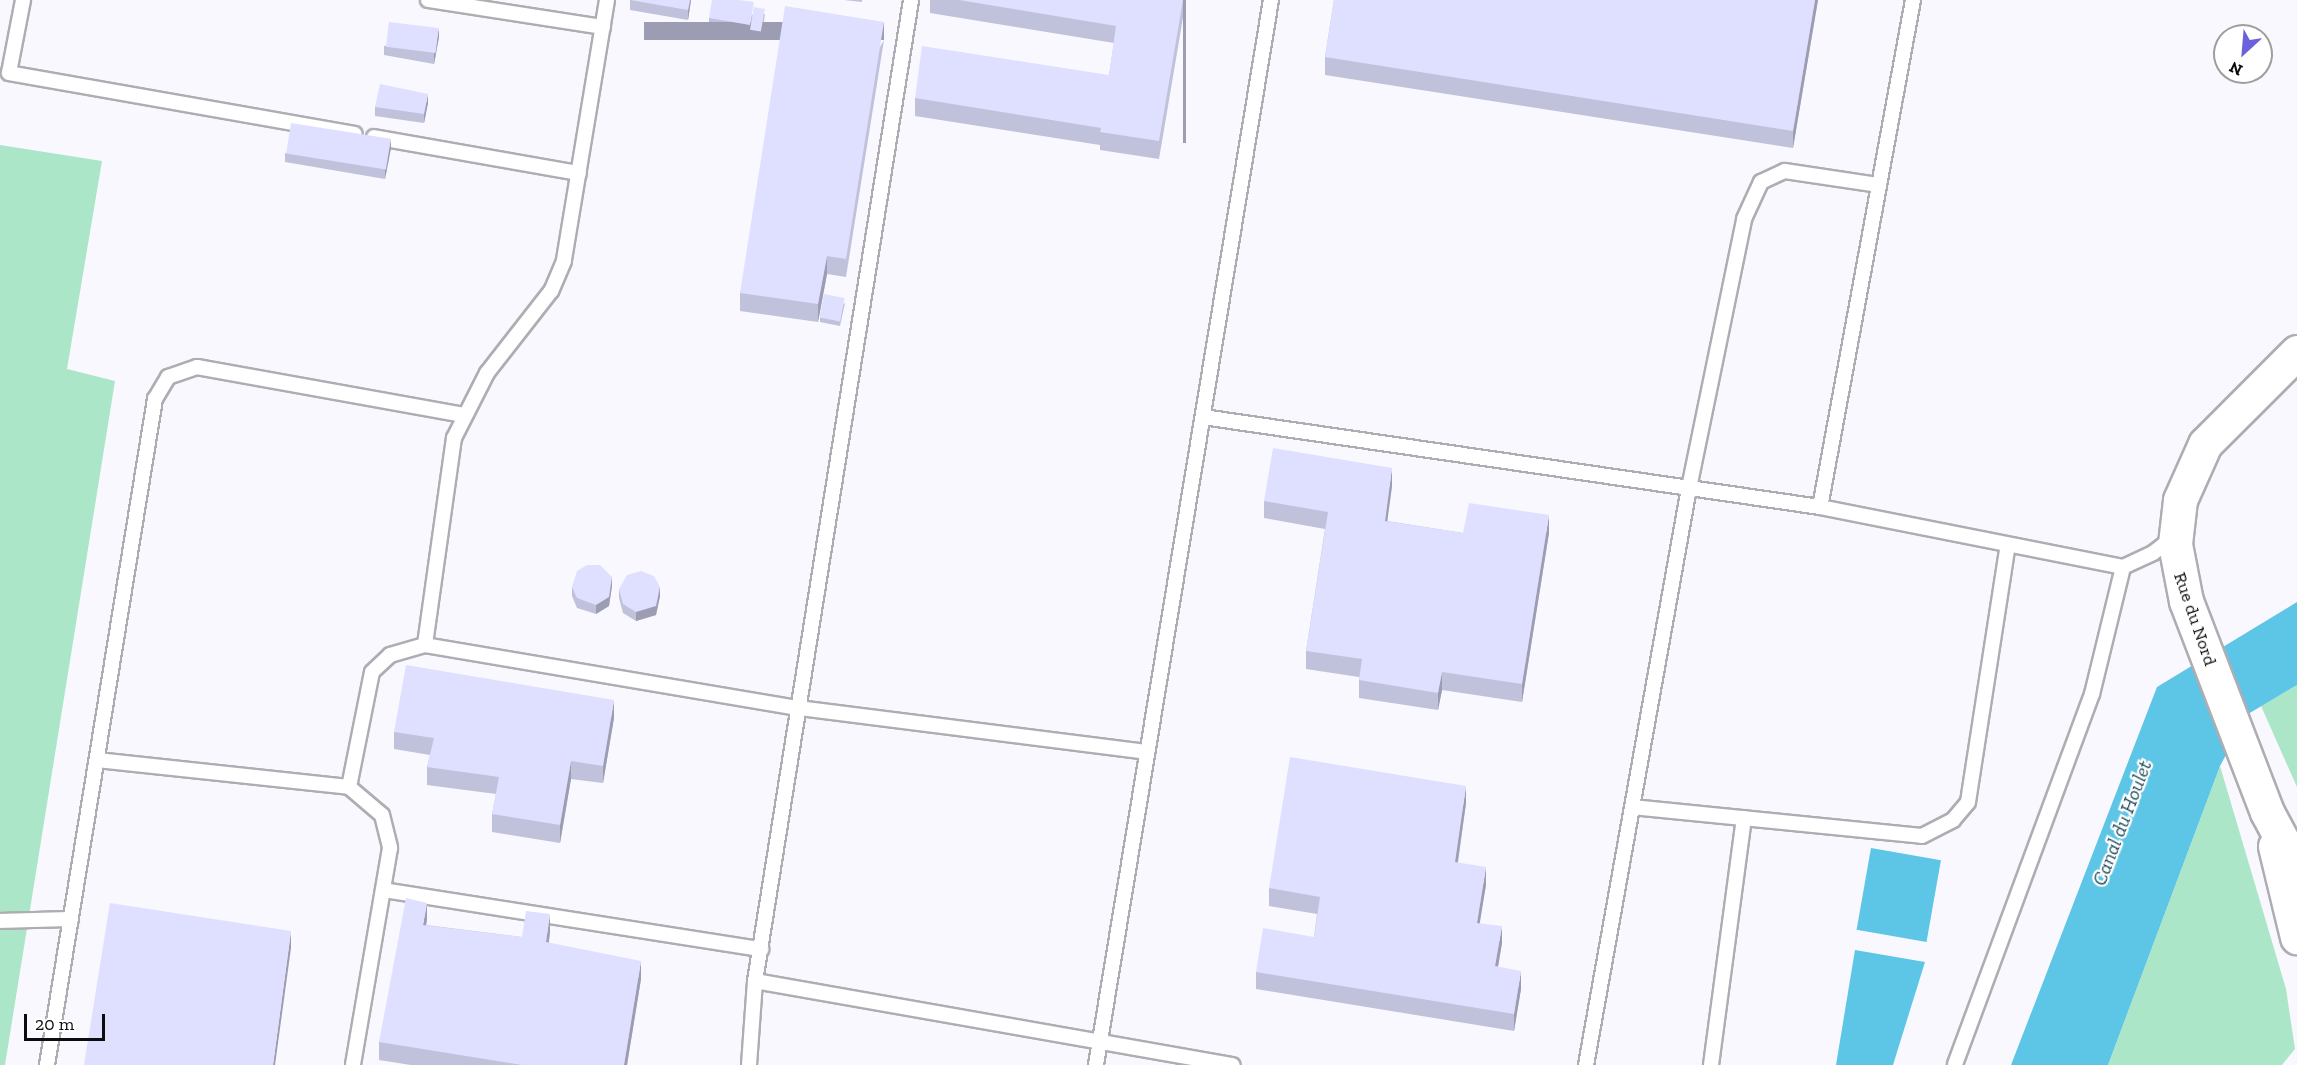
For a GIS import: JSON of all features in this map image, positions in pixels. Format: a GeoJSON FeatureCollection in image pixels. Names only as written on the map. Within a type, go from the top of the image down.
{"type":"FeatureCollection","features":[{"type":"Feature","properties":{"kind":"street","name":"Rue du Nord"},"geometry":{"type":"LineString","coordinates":[[2297,352],[2205,444],[2184,486],[2175,536],[2178,573],[2194,622],[2267,812],[2297,868]]}},
{"type":"Feature","properties":{"kind":"street","name":"Rue du Nord"},"geometry":{"type":"LineString","coordinates":[[2267,812],[2297,937]]}},
{"type":"Feature","properties":{"kind":"lane"},"geometry":{"type":"LineString","coordinates":[[23,0],[9,74],[579,173]]}},
{"type":"Feature","properties":{"kind":"lane"},"geometry":{"type":"LineString","coordinates":[[428,0],[488,5],[603,27]]}},
{"type":"Feature","properties":{"kind":"lane"},"geometry":{"type":"LineString","coordinates":[[425,645],[454,438],[464,414],[487,373],[551,291],[564,261],[608,0]]}},
{"type":"Feature","properties":{"kind":"lane"},"geometry":{"type":"LineString","coordinates":[[749,1065],[761,948],[911,0]]}},
{"type":"Feature","properties":{"kind":"lane"},"geometry":{"type":"LineString","coordinates":[[1096,1065],[1271,0]]}},
{"type":"Feature","properties":{"kind":"lane"},"geometry":{"type":"LineString","coordinates":[[1820,507],[1913,0]]}},
{"type":"Feature","properties":{"kind":"lane"},"geometry":{"type":"LineString","coordinates":[[1586,1065],[1689,488],[1744,219],[1761,182],[1785,171],[1879,185]]}},
{"type":"Feature","properties":{"kind":"lane"},"geometry":{"type":"LineString","coordinates":[[47,1065],[155,399],[168,377],[197,367],[464,414]]}},
{"type":"Feature","properties":{"kind":"lane"},"geometry":{"type":"LineString","coordinates":[[1203,417],[1820,507],[2123,567],[2153,553],[2175,536]]}},
{"type":"Feature","properties":{"kind":"lane"},"geometry":{"type":"LineString","coordinates":[[1632,807],[1922,836],[1953,820],[1968,802],[2008,545]]}},
{"type":"Feature","properties":{"kind":"lane"},"geometry":{"type":"LineString","coordinates":[[1955,1065],[2092,694],[2123,567]]}},
{"type":"Feature","properties":{"kind":"lane"},"geometry":{"type":"LineString","coordinates":[[349,787],[372,672],[390,655],[425,645],[799,708],[1148,752]]}},
{"type":"Feature","properties":{"kind":"lane"},"geometry":{"type":"LineString","coordinates":[[97,760],[349,787],[382,815],[390,848],[353,1065]]}},
{"type":"Feature","properties":{"kind":"lane"},"geometry":{"type":"LineString","coordinates":[[1711,1065],[1744,818]]}},
{"type":"Feature","properties":{"kind":"lane"},"geometry":{"type":"LineString","coordinates":[[383,890],[761,948]]}},
{"type":"Feature","properties":{"kind":"lane"},"geometry":{"type":"LineString","coordinates":[[0,921],[71,919]]}},
{"type":"Feature","properties":{"kind":"lane"},"geometry":{"type":"LineString","coordinates":[[756,981],[1233,1065]]}},
{"type":"Feature","properties":{"kind":"green space"},"geometry":{"type":"Polygon","coordinates":[[[0,145],[102,161],[67,369],[115,381],[5,1065],[0,1065],[0,145]]]}},
{"type":"Feature","properties":{"kind":"green space"},"geometry":{"type":"Polygon","coordinates":[[[2297,685],[2297,787],[2261,706],[2297,685]]]}},
{"type":"Feature","properties":{"kind":"green space"},"geometry":{"type":"Polygon","coordinates":[[[2220,766],[2286,989],[2295,1049],[2282,1065],[2108,1065],[2220,766]]]}},
{"type":"Feature","properties":{"kind":"water","name":"Canal du Houlet"},"geometry":{"type":"Polygon","coordinates":[[[2297,602],[2297,685],[2248,714],[2220,766],[2108,1065],[2011,1065],[2157,687],[2297,602]]]}},
{"type":"Feature","properties":{"kind":"water"},"geometry":{"type":"Polygon","coordinates":[[[1871,848],[1941,860],[1927,942],[1857,930],[1871,848]]]}},
{"type":"Feature","properties":{"kind":"water"},"geometry":{"type":"Polygon","coordinates":[[[1855,950],[1925,962],[1893,1065],[1836,1065],[1855,950]]]}},
{"type":"Feature","properties":{"kind":"building"},"geometry":{"type":"Polygon","coordinates":[[[630,0],[690,0],[688,10],[630,0]]]}},
{"type":"Feature","properties":{"kind":"building"},"geometry":{"type":"Polygon","coordinates":[[[712,0],[754,2],[750,25],[709,18],[712,0]]]}},
{"type":"Feature","properties":{"kind":"building"},"geometry":{"type":"Polygon","coordinates":[[[959,0],[1183,0],[1159,141],[1100,132],[1101,128],[915,98],[922,46],[1109,75],[1116,26],[959,0]]]}},
{"type":"Feature","properties":{"kind":"building"},"geometry":{"type":"Polygon","coordinates":[[[1334,0],[1815,0],[1793,131],[1325,57],[1334,0]]]}},
{"type":"Feature","properties":{"kind":"building"},"geometry":{"type":"Polygon","coordinates":[[[785,6],[884,22],[846,259],[827,256],[818,304],[740,293],[785,6]]]}},
{"type":"Feature","properties":{"kind":"building"},"geometry":{"type":"Polygon","coordinates":[[[754,7],[765,9],[761,32],[750,30],[754,7]]]}},
{"type":"Feature","properties":{"kind":"building"},"geometry":{"type":"Polygon","coordinates":[[[389,22],[439,28],[436,53],[386,47],[389,22]]]}},
{"type":"Feature","properties":{"kind":"building"},"geometry":{"type":"Polygon","coordinates":[[[380,84],[428,94],[424,114],[375,107],[380,84]]]}},
{"type":"Feature","properties":{"kind":"building"},"geometry":{"type":"Polygon","coordinates":[[[291,123],[391,139],[386,169],[286,154],[291,123]]]}},
{"type":"Feature","properties":{"kind":"building"},"geometry":{"type":"Polygon","coordinates":[[[824,294],[845,298],[840,322],[819,318],[824,294]]]}},
{"type":"Feature","properties":{"kind":"building"},"geometry":{"type":"Polygon","coordinates":[[[1273,448],[1392,468],[1385,521],[1463,533],[1469,503],[1549,515],[1522,684],[1442,672],[1438,693],[1359,680],[1362,659],[1306,651],[1328,512],[1264,501],[1273,448]]]}},
{"type":"Feature","properties":{"kind":"building"},"geometry":{"type":"Polygon","coordinates":[[[587,565],[600,565],[612,577],[609,597],[596,605],[577,598],[572,587],[577,571],[587,565]]]}},
{"type":"Feature","properties":{"kind":"building"},"geometry":{"type":"Polygon","coordinates":[[[641,571],[654,576],[660,587],[656,606],[636,612],[623,604],[619,589],[627,575],[641,571]]]}},
{"type":"Feature","properties":{"kind":"building"},"geometry":{"type":"Polygon","coordinates":[[[406,665],[614,700],[603,766],[571,761],[560,825],[492,814],[499,777],[427,767],[434,738],[394,732],[406,665]]]}},
{"type":"Feature","properties":{"kind":"building"},"geometry":{"type":"Polygon","coordinates":[[[1290,757],[1466,786],[1455,862],[1486,867],[1477,923],[1502,926],[1495,966],[1521,971],[1514,1014],[1256,972],[1263,928],[1314,937],[1320,897],[1269,888],[1290,757]]]}},
{"type":"Feature","properties":{"kind":"building"},"geometry":{"type":"Polygon","coordinates":[[[406,898],[427,903],[423,925],[522,937],[526,911],[550,914],[546,942],[641,961],[624,1065],[522,1065],[379,1042],[406,898]]]}},
{"type":"Feature","properties":{"kind":"building"},"geometry":{"type":"Polygon","coordinates":[[[110,903],[291,931],[273,1065],[84,1065],[110,903]]]}}]}
